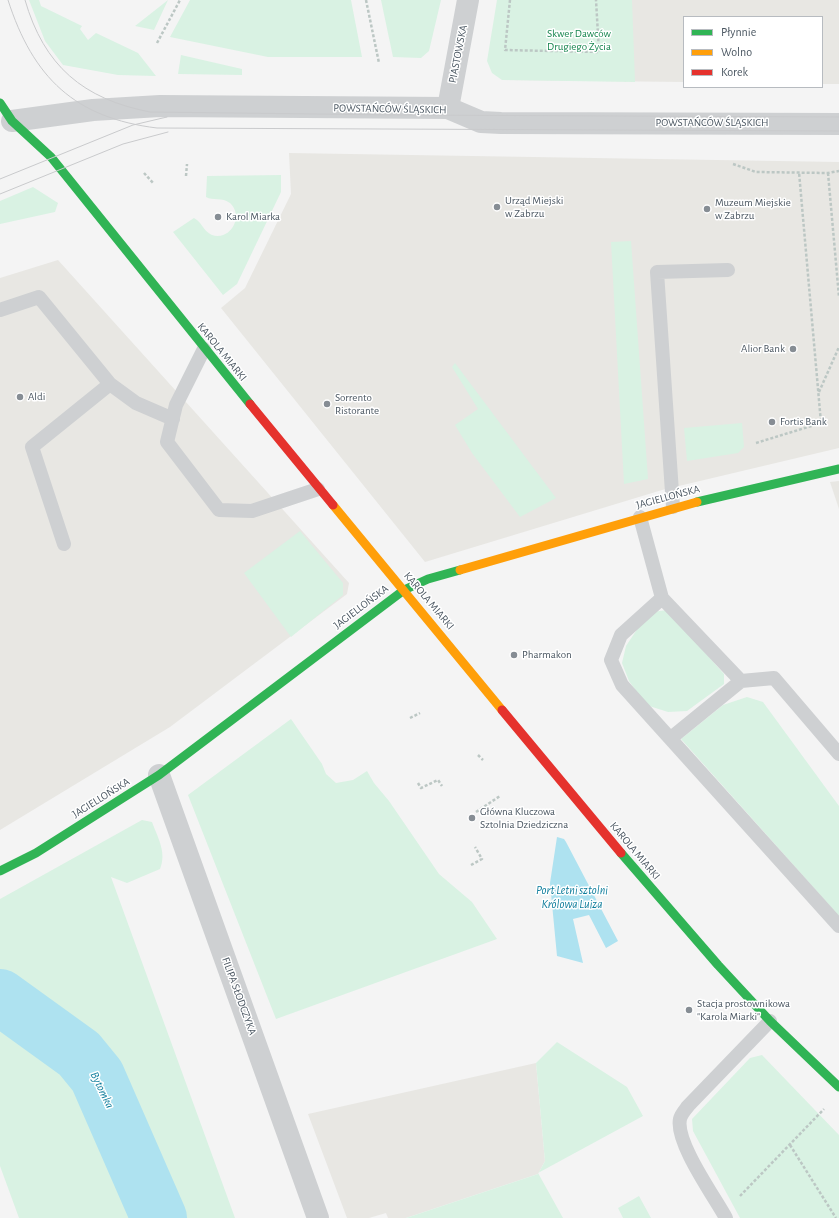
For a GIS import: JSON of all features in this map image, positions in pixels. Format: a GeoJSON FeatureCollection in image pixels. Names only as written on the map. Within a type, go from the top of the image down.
{"type":"FeatureCollection","features":[{"type":"Feature","properties":{"kind":"main road"},"geometry":{"type":"LineString","coordinates":[[2,92],[4,122]]}},
{"type":"Feature","properties":{"kind":"main road"},"geometry":{"type":"LineString","coordinates":[[0,103],[4,122]]}},
{"type":"Feature","properties":{"kind":"main road","name":"KAROLA MIARKI"},"geometry":{"type":"LineString","coordinates":[[4,122],[51,158],[204,350],[646,884],[770,1021],[839,1087]]}},
{"type":"Feature","properties":{"kind":"main road","name":"JAGIELLOŃSKA"},"geometry":{"type":"LineString","coordinates":[[0,871],[36,853],[159,775],[404,590],[428,579],[673,507],[839,469]]}},
{"type":"Feature","properties":{"kind":"street","name":"PIASTOWSKA"},"geometry":{"type":"LineString","coordinates":[[448,108],[468,0]]}},
{"type":"Feature","properties":{"kind":"street","name":"POWSTAŃCÓW ŚLĄSKICH"},"geometry":{"type":"LineString","coordinates":[[4,122],[93,110],[153,106],[448,108],[480,122],[839,124]]}},
{"type":"Feature","properties":{"kind":"street","name":"FILIPA SŁODCZYKA"},"geometry":{"type":"LineString","coordinates":[[159,775],[318,1218]]}},
{"type":"Feature","properties":{"kind":"lane"},"geometry":{"type":"LineString","coordinates":[[673,507],[657,272],[728,270]]}},
{"type":"Feature","properties":{"kind":"lane"},"geometry":{"type":"LineString","coordinates":[[0,310],[39,297],[110,384],[136,403],[173,419]]}},
{"type":"Feature","properties":{"kind":"lane"},"geometry":{"type":"LineString","coordinates":[[204,350],[176,405],[167,442],[219,510],[252,512],[318,489]]}},
{"type":"Feature","properties":{"kind":"lane"},"geometry":{"type":"LineString","coordinates":[[64,544],[32,447],[110,384]]}},
{"type":"Feature","properties":{"kind":"lane"},"geometry":{"type":"LineString","coordinates":[[640,517],[662,598],[740,681]]}},
{"type":"Feature","properties":{"kind":"lane"},"geometry":{"type":"LineString","coordinates":[[662,598],[621,635],[611,660],[622,685],[839,926]]}},
{"type":"Feature","properties":{"kind":"lane"},"geometry":{"type":"LineString","coordinates":[[671,738],[740,681],[774,678],[839,754]]}},
{"type":"Feature","properties":{"kind":"lane"},"geometry":{"type":"LineString","coordinates":[[725,1215],[684,1145],[680,1118],[688,1106],[770,1021]]}},
{"type":"Feature","properties":{"kind":"path"},"geometry":{"type":"LineString","coordinates":[[156,43],[180,0]]}},
{"type":"Feature","properties":{"kind":"path"},"geometry":{"type":"LineString","coordinates":[[366,0],[379,63]]}},
{"type":"Feature","properties":{"kind":"path"},"geometry":{"type":"LineString","coordinates":[[510,0],[505,50],[599,52],[596,0]]}},
{"type":"Feature","properties":{"kind":"path"},"geometry":{"type":"LineString","coordinates":[[186,176],[187,164]]}},
{"type":"Feature","properties":{"kind":"path"},"geometry":{"type":"LineString","coordinates":[[733,164],[756,172],[828,173],[839,171]]}},
{"type":"Feature","properties":{"kind":"path"},"geometry":{"type":"LineString","coordinates":[[756,442],[821,422],[800,172]]}},
{"type":"Feature","properties":{"kind":"path"},"geometry":{"type":"LineString","coordinates":[[144,173],[154,184]]}},
{"type":"Feature","properties":{"kind":"path"},"geometry":{"type":"LineString","coordinates":[[828,173],[838,271],[839,297]]}},
{"type":"Feature","properties":{"kind":"path"},"geometry":{"type":"LineString","coordinates":[[818,394],[839,347]]}},
{"type":"Feature","properties":{"kind":"path"},"geometry":{"type":"LineString","coordinates":[[410,718],[420,713]]}},
{"type":"Feature","properties":{"kind":"path"},"geometry":{"type":"LineString","coordinates":[[478,755],[483,760]]}},
{"type":"Feature","properties":{"kind":"path"},"geometry":{"type":"LineString","coordinates":[[418,783],[421,788],[438,780],[442,786]]}},
{"type":"Feature","properties":{"kind":"path"},"geometry":{"type":"LineString","coordinates":[[476,812],[500,796]]}},
{"type":"Feature","properties":{"kind":"path"},"geometry":{"type":"LineString","coordinates":[[471,865],[482,859],[475,847]]}},
{"type":"Feature","properties":{"kind":"path"},"geometry":{"type":"LineString","coordinates":[[725,1215],[822,1111]]}},
{"type":"Feature","properties":{"kind":"path"},"geometry":{"type":"LineString","coordinates":[[790,1145],[836,1218]]}},
{"type":"Feature","properties":{"kind":"shaded area"},"geometry":{"type":"Polygon","coordinates":[[[500,0],[839,0],[839,84],[823,84],[823,16],[683,16],[683,82],[507,80],[489,61],[500,0]]]}},
{"type":"Feature","properties":{"kind":"shaded area"},"geometry":{"type":"Polygon","coordinates":[[[289,153],[839,162],[839,448],[662,490],[425,562],[221,308],[245,288],[291,194],[289,153]]]}},
{"type":"Feature","properties":{"kind":"shaded area"},"geometry":{"type":"Polygon","coordinates":[[[58,260],[349,583],[347,594],[170,727],[0,830],[0,278],[58,260]]]}},
{"type":"Feature","properties":{"kind":"shaded area"},"geometry":{"type":"Polygon","coordinates":[[[839,481],[839,509],[830,482],[839,481]]]}},
{"type":"Feature","properties":{"kind":"shaded area"},"geometry":{"type":"Polygon","coordinates":[[[536,1063],[545,1161],[538,1174],[406,1218],[388,1218],[386,1213],[369,1218],[347,1218],[308,1114],[536,1063]]]}},
{"type":"Feature","properties":{"kind":"green space"},"geometry":{"type":"Polygon","coordinates":[[[29,0],[39,0],[41,6],[82,26],[80,29],[88,40],[96,33],[138,53],[156,76],[118,75],[63,65],[45,41],[29,0]]]}},
{"type":"Feature","properties":{"kind":"green space"},"geometry":{"type":"Polygon","coordinates":[[[168,0],[154,30],[135,26],[168,0]]]}},
{"type":"Feature","properties":{"kind":"green space"},"geometry":{"type":"Polygon","coordinates":[[[190,0],[351,0],[362,57],[268,57],[170,37],[190,0]]]}},
{"type":"Feature","properties":{"kind":"green space"},"geometry":{"type":"Polygon","coordinates":[[[381,0],[441,0],[429,51],[421,58],[393,57],[381,0]]]}},
{"type":"Feature","properties":{"kind":"green space","name":"Skwer Dawców Drugiego Życia"},"geometry":{"type":"Polygon","coordinates":[[[497,0],[632,0],[635,82],[502,80],[492,73],[487,61],[497,0]]]}},
{"type":"Feature","properties":{"kind":"green space"},"geometry":{"type":"Polygon","coordinates":[[[181,55],[242,69],[242,75],[178,74],[181,55]]]}},
{"type":"Feature","properties":{"kind":"green space"},"geometry":{"type":"Polygon","coordinates":[[[281,175],[281,192],[237,284],[223,295],[173,232],[194,218],[212,235],[219,236],[230,231],[235,220],[236,214],[234,208],[227,201],[206,197],[207,176],[281,175]]]}},
{"type":"Feature","properties":{"kind":"green space"},"geometry":{"type":"Polygon","coordinates":[[[33,187],[58,203],[55,212],[0,224],[0,201],[33,187]]]}},
{"type":"Feature","properties":{"kind":"green space"},"geometry":{"type":"Polygon","coordinates":[[[631,241],[648,479],[624,484],[611,242],[631,241]]]}},
{"type":"Feature","properties":{"kind":"green space"},"geometry":{"type":"Polygon","coordinates":[[[455,363],[556,498],[520,517],[472,453],[455,425],[478,409],[452,367],[455,363]]]}},
{"type":"Feature","properties":{"kind":"green space"},"geometry":{"type":"Polygon","coordinates":[[[742,423],[744,447],[738,453],[687,461],[684,428],[742,423]]]}},
{"type":"Feature","properties":{"kind":"green space"},"geometry":{"type":"Polygon","coordinates":[[[300,531],[343,583],[343,595],[291,637],[244,573],[300,531]]]}},
{"type":"Feature","properties":{"kind":"green space"},"geometry":{"type":"Polygon","coordinates":[[[667,610],[724,674],[724,684],[687,711],[668,712],[646,705],[629,681],[622,663],[626,646],[638,628],[652,612],[667,610]]]}},
{"type":"Feature","properties":{"kind":"green space"},"geometry":{"type":"Polygon","coordinates":[[[747,697],[763,702],[839,806],[839,916],[681,739],[723,705],[747,697]]]}},
{"type":"Feature","properties":{"kind":"green space"},"geometry":{"type":"Polygon","coordinates":[[[291,719],[322,764],[326,774],[336,783],[353,780],[367,771],[439,874],[472,902],[497,939],[276,1019],[188,795],[291,719]]]}},
{"type":"Feature","properties":{"kind":"green space"},"geometry":{"type":"Polygon","coordinates":[[[142,820],[152,822],[159,840],[163,857],[160,869],[127,883],[111,877],[235,1218],[180,1218],[124,1087],[67,1026],[0,974],[0,899],[142,820]]]}},
{"type":"Feature","properties":{"kind":"green space"},"geometry":{"type":"Polygon","coordinates":[[[0,1021],[71,1070],[95,1115],[140,1218],[19,1218],[0,1166],[0,1021]]]}},
{"type":"Feature","properties":{"kind":"green space"},"geometry":{"type":"Polygon","coordinates":[[[557,1042],[627,1087],[643,1116],[539,1173],[545,1161],[536,1063],[557,1042]]]}},
{"type":"Feature","properties":{"kind":"green space"},"geometry":{"type":"Polygon","coordinates":[[[762,1055],[839,1135],[839,1218],[740,1218],[693,1131],[692,1119],[750,1058],[762,1055]]]}},
{"type":"Feature","properties":{"kind":"green space"},"geometry":{"type":"Polygon","coordinates":[[[538,1174],[563,1218],[406,1218],[538,1174]]]}},
{"type":"Feature","properties":{"kind":"green space"},"geometry":{"type":"Polygon","coordinates":[[[639,1196],[651,1218],[623,1218],[618,1208],[639,1196]]]}},
{"type":"Feature","properties":{"kind":"water","name":"Port Letni sztolni Królowa Luiza"},"geometry":{"type":"Polygon","coordinates":[[[557,837],[564,839],[566,842],[618,941],[606,948],[589,915],[573,919],[583,963],[557,956],[550,883],[557,837]]]}},
{"type":"Feature","properties":{"kind":"waterway","name":"Bytomka"},"geometry":{"type":"LineString","coordinates":[[0,997],[79,1054],[97,1076],[159,1218]]}},
{"type":"Feature","properties":{"kind":"tram line"},"geometry":{"type":"LineString","coordinates":[[8,0],[18,27],[30,52],[61,90],[80,104],[103,115],[128,123],[157,128],[839,131]]}},
{"type":"Feature","properties":{"kind":"tram line"},"geometry":{"type":"LineString","coordinates":[[25,0],[33,23],[43,44],[55,61],[70,76],[86,88],[105,98],[126,106],[150,112],[839,117]]}},
{"type":"Feature","properties":{"kind":"tram line"},"geometry":{"type":"LineString","coordinates":[[0,179],[133,125],[167,117]]}},
{"type":"Feature","properties":{"kind":"tram line"},"geometry":{"type":"LineString","coordinates":[[0,194],[123,144],[168,132]]}},
{"type":"Feature","properties":{"kind":"traffic: fast"},"geometry":{"type":"LineString","coordinates":[[0,103],[12,121],[51,157],[250,404]]}},
{"type":"Feature","properties":{"kind":"traffic: fast"},"geometry":{"type":"LineString","coordinates":[[697,502],[839,469]]}},
{"type":"Feature","properties":{"kind":"traffic: fast"},"geometry":{"type":"LineString","coordinates":[[0,871],[36,853],[159,775],[404,590],[428,579],[460,570]]}},
{"type":"Feature","properties":{"kind":"traffic: fast"},"geometry":{"type":"LineString","coordinates":[[621,853],[718,965],[770,1021],[839,1087]]}},
{"type":"Feature","properties":{"kind":"traffic: slow"},"geometry":{"type":"LineString","coordinates":[[460,570],[697,502]]}},
{"type":"Feature","properties":{"kind":"traffic: slow"},"geometry":{"type":"LineString","coordinates":[[333,505],[502,710]]}},
{"type":"Feature","properties":{"kind":"traffic: jam"},"geometry":{"type":"LineString","coordinates":[[250,404],[333,505]]}},
{"type":"Feature","properties":{"kind":"traffic: jam"},"geometry":{"type":"LineString","coordinates":[[502,710],[621,853]]}},
{"type":"Feature","properties":{"kind":"place","name":"Urząd Miejski w Zabrzu"},"geometry":{"type":"Point","coordinates":[497,207]}},
{"type":"Feature","properties":{"kind":"place","name":"Muzeum Miejskie w Zabrzu"},"geometry":{"type":"Point","coordinates":[707,209]}},
{"type":"Feature","properties":{"kind":"place","name":"Karol Miarka"},"geometry":{"type":"Point","coordinates":[218,217]}},
{"type":"Feature","properties":{"kind":"place","name":"Alior Bank"},"geometry":{"type":"Point","coordinates":[793,349]}},
{"type":"Feature","properties":{"kind":"place","name":"Aldi"},"geometry":{"type":"Point","coordinates":[20,397]}},
{"type":"Feature","properties":{"kind":"place","name":"Sorrento Ristorante"},"geometry":{"type":"Point","coordinates":[327,404]}},
{"type":"Feature","properties":{"kind":"place","name":"Fortis Bank"},"geometry":{"type":"Point","coordinates":[772,422]}},
{"type":"Feature","properties":{"kind":"place","name":"Pharmakon"},"geometry":{"type":"Point","coordinates":[514,655]}},
{"type":"Feature","properties":{"kind":"place","name":"Główna Kluczowa Sztolnia Dziedziczna"},"geometry":{"type":"Point","coordinates":[472,818]}},
{"type":"Feature","properties":{"kind":"place","name":"Stacja prostownikowa \"Karola Miarki\""},"geometry":{"type":"Point","coordinates":[689,1010]}}]}
